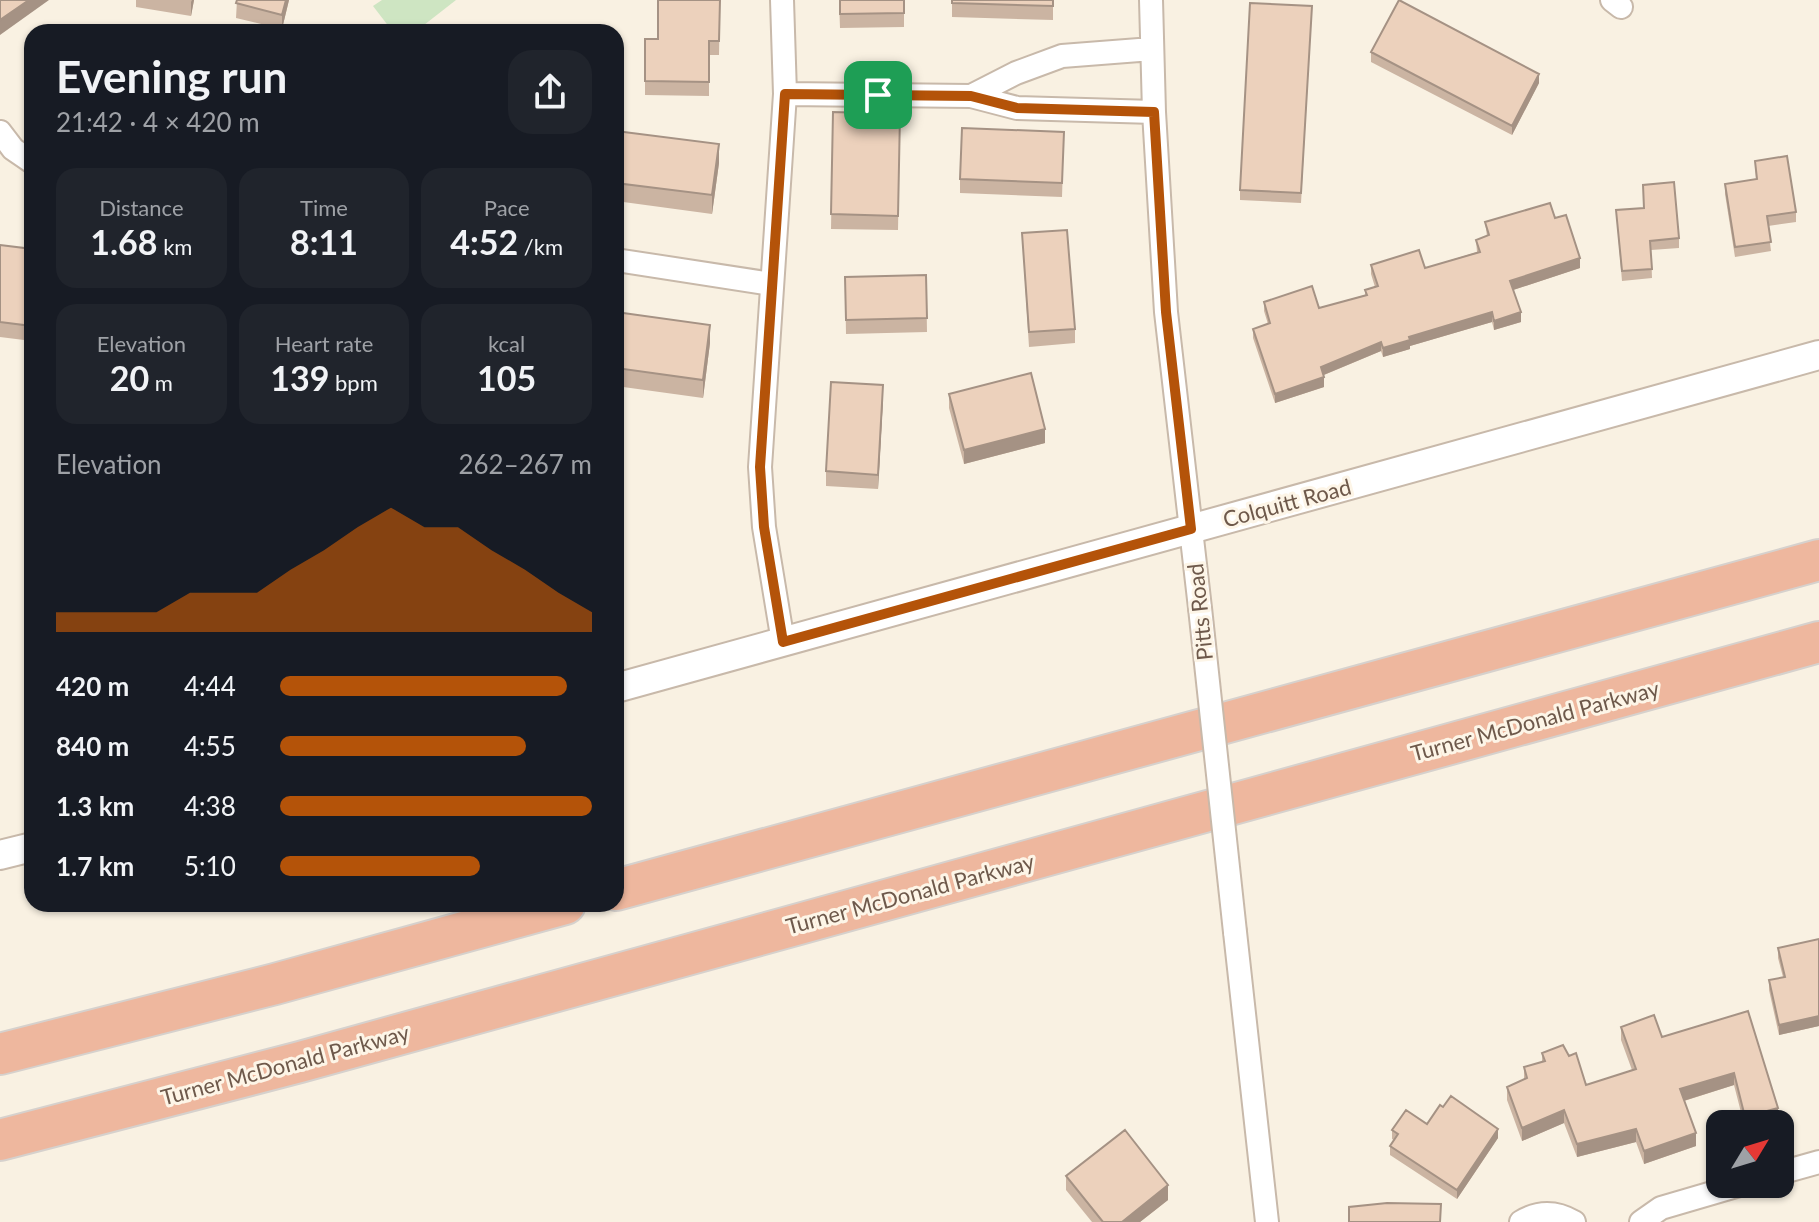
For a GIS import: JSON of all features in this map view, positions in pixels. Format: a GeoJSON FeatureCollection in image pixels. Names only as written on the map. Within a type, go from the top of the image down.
{"type":"FeatureCollection","features":[{"type":"Feature","properties":{"kind":"highway"},"geometry":{"type":"LineString","coordinates":[[624,888],[1819,560]]}},
{"type":"Feature","properties":{"kind":"highway","name":"Turner McDonald Parkway"},"geometry":{"type":"LineString","coordinates":[[0,1140],[316,1058],[1819,642]]}},
{"type":"Feature","properties":{"kind":"highway"},"geometry":{"type":"LineString","coordinates":[[0,1054],[275,984],[536,912]]}},
{"type":"Feature","properties":{"kind":"street"},"geometry":{"type":"LineString","coordinates":[[782,0],[785,94],[760,467],[764,527],[783,642]]}},
{"type":"Feature","properties":{"kind":"street","name":"Pitts Road"},"geometry":{"type":"LineString","coordinates":[[1151,0],[1166,312],[1267,1222]]}},
{"type":"Feature","properties":{"kind":"street"},"geometry":{"type":"LineString","coordinates":[[971,96],[1016,73],[1062,56],[1152,49]]}},
{"type":"Feature","properties":{"kind":"street"},"geometry":{"type":"LineString","coordinates":[[785,94],[971,96],[1017,108],[1154,112]]}},
{"type":"Feature","properties":{"kind":"street"},"geometry":{"type":"LineString","coordinates":[[0,132],[13,149],[24,157]]}},
{"type":"Feature","properties":{"kind":"street"},"geometry":{"type":"LineString","coordinates":[[624,261],[772,284]]}},
{"type":"Feature","properties":{"kind":"street","name":"Colquitt Road"},"geometry":{"type":"LineString","coordinates":[[624,686],[1819,355]]}},
{"type":"Feature","properties":{"kind":"street"},"geometry":{"type":"LineString","coordinates":[[0,855],[24,849]]}},
{"type":"Feature","properties":{"kind":"street"},"geometry":{"type":"LineString","coordinates":[[1794,1169],[1819,1162]]}},
{"type":"Feature","properties":{"kind":"street"},"geometry":{"type":"LineString","coordinates":[[1641,1222],[1661,1208],[1706,1195]]}},
{"type":"Feature","properties":{"kind":"street"},"geometry":{"type":"LineString","coordinates":[[1521,1222],[1542,1212],[1565,1216],[1574,1222]]}},
{"type":"Feature","properties":{"kind":"green space"},"geometry":{"type":"Polygon","coordinates":[[[382,0],[456,0],[425,24],[387,24],[373,6],[382,0]]]}},
{"type":"Feature","properties":{"kind":"building"},"geometry":{"type":"Polygon","coordinates":[[[0,0],[29,0],[0,20],[0,0]]]}},
{"type":"Feature","properties":{"kind":"building"},"geometry":{"type":"Polygon","coordinates":[[[237,0],[286,0],[282,15],[236,3],[237,0]]]}},
{"type":"Feature","properties":{"kind":"building"},"geometry":{"type":"Polygon","coordinates":[[[658,0],[720,0],[719,41],[709,41],[709,82],[645,81],[645,39],[658,39],[658,0]]]}},
{"type":"Feature","properties":{"kind":"building"},"geometry":{"type":"Polygon","coordinates":[[[840,0],[904,0],[904,13],[840,14],[840,0]]]}},
{"type":"Feature","properties":{"kind":"building"},"geometry":{"type":"Polygon","coordinates":[[[952,0],[1053,0],[1053,6],[952,3],[952,0]]]}},
{"type":"Feature","properties":{"kind":"building"},"geometry":{"type":"Polygon","coordinates":[[[1399,0],[1539,74],[1512,126],[1371,52],[1399,0]]]}},
{"type":"Feature","properties":{"kind":"building"},"geometry":{"type":"Polygon","coordinates":[[[1250,3],[1312,6],[1301,193],[1240,190],[1250,3]]]}},
{"type":"Feature","properties":{"kind":"building"},"geometry":{"type":"Polygon","coordinates":[[[833,112],[900,114],[898,216],[831,214],[833,112]]]}},
{"type":"Feature","properties":{"kind":"building"},"geometry":{"type":"Polygon","coordinates":[[[962,128],[1064,132],[1062,183],[960,179],[962,128]]]}},
{"type":"Feature","properties":{"kind":"building"},"geometry":{"type":"Polygon","coordinates":[[[624,132],[719,144],[712,195],[624,184],[624,132]]]}},
{"type":"Feature","properties":{"kind":"building"},"geometry":{"type":"Polygon","coordinates":[[[1787,156],[1796,212],[1767,216],[1771,242],[1735,247],[1725,184],[1757,179],[1755,161],[1787,156]]]}},
{"type":"Feature","properties":{"kind":"building"},"geometry":{"type":"Polygon","coordinates":[[[1674,182],[1679,238],[1650,241],[1652,269],[1622,271],[1616,210],[1644,208],[1643,185],[1674,182]]]}},
{"type":"Feature","properties":{"kind":"building"},"geometry":{"type":"Polygon","coordinates":[[[1550,203],[1555,218],[1566,215],[1580,258],[1510,281],[1521,312],[1494,321],[1492,312],[1383,348],[1381,342],[1321,367],[1324,377],[1275,394],[1253,329],[1270,323],[1264,302],[1312,286],[1319,308],[1367,295],[1365,290],[1378,286],[1371,265],[1419,250],[1425,268],[1480,252],[1476,240],[1489,235],[1485,222],[1550,203]]]}},
{"type":"Feature","properties":{"kind":"building"},"geometry":{"type":"Polygon","coordinates":[[[1067,230],[1075,329],[1029,332],[1022,233],[1067,230]]]}},
{"type":"Feature","properties":{"kind":"building"},"geometry":{"type":"Polygon","coordinates":[[[0,245],[24,248],[24,325],[0,322],[0,245]]]}},
{"type":"Feature","properties":{"kind":"building"},"geometry":{"type":"Polygon","coordinates":[[[926,275],[927,318],[846,320],[845,277],[926,275]]]}},
{"type":"Feature","properties":{"kind":"building"},"geometry":{"type":"Polygon","coordinates":[[[624,313],[710,325],[703,380],[624,369],[624,313]]]}},
{"type":"Feature","properties":{"kind":"building"},"geometry":{"type":"Polygon","coordinates":[[[1031,373],[1045,429],[964,450],[949,394],[1031,373]]]}},
{"type":"Feature","properties":{"kind":"building"},"geometry":{"type":"Polygon","coordinates":[[[831,382],[883,385],[878,475],[826,471],[831,382]]]}},
{"type":"Feature","properties":{"kind":"building"},"geometry":{"type":"Polygon","coordinates":[[[1819,939],[1819,1016],[1779,1025],[1769,980],[1785,977],[1778,948],[1819,939]]]}},
{"type":"Feature","properties":{"kind":"building"},"geometry":{"type":"Polygon","coordinates":[[[1748,1011],[1778,1108],[1743,1110],[1734,1073],[1680,1089],[1696,1133],[1644,1151],[1636,1129],[1577,1144],[1564,1110],[1522,1128],[1507,1087],[1527,1078],[1524,1067],[1545,1061],[1542,1053],[1563,1045],[1569,1056],[1576,1053],[1586,1085],[1636,1069],[1621,1027],[1654,1015],[1662,1037],[1748,1011]]]}},
{"type":"Feature","properties":{"kind":"building"},"geometry":{"type":"Polygon","coordinates":[[[1451,1096],[1498,1129],[1457,1190],[1390,1146],[1398,1134],[1392,1130],[1406,1110],[1427,1124],[1440,1105],[1443,1107],[1451,1096]]]}},
{"type":"Feature","properties":{"kind":"building"},"geometry":{"type":"Polygon","coordinates":[[[1125,1130],[1168,1185],[1122,1222],[1103,1222],[1066,1176],[1125,1130]]]}},
{"type":"Feature","properties":{"kind":"building"},"geometry":{"type":"Polygon","coordinates":[[[1387,1203],[1441,1204],[1440,1222],[1349,1222],[1349,1207],[1387,1203]]]}},
{"type":"Feature","properties":{"kind":"route"},"geometry":{"type":"LineString","coordinates":[[785,94],[878,95],[971,96],[1017,108],[1154,112],[1166,312],[1191,529],[783,642],[764,527],[760,467],[785,94]]}}]}
